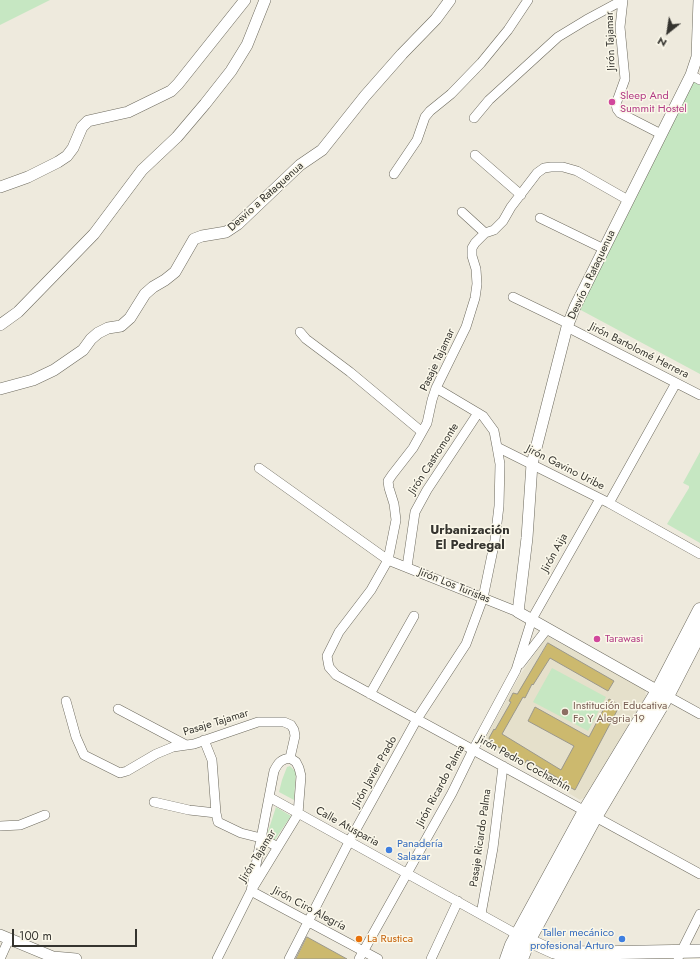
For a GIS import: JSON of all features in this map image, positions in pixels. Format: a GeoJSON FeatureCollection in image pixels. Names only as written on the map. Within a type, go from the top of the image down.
{"type":"FeatureCollection","features":[{"type":"Feature","properties":{"kind":"main road"},"geometry":{"type":"LineString","coordinates":[[662,693],[700,610]]}},
{"type":"Feature","properties":{"kind":"main road"},"geometry":{"type":"LineString","coordinates":[[507,959],[523,938],[590,814],[700,632]]}},
{"type":"Feature","properties":{"kind":"main road"},"geometry":{"type":"LineString","coordinates":[[523,938],[554,952],[588,957],[680,955],[700,958]]}},
{"type":"Feature","properties":{"kind":"main road"},"geometry":{"type":"LineString","coordinates":[[521,959],[523,938]]}},
{"type":"Feature","properties":{"kind":"main road"},"geometry":{"type":"LineString","coordinates":[[657,959],[700,951]]}},
{"type":"Feature","properties":{"kind":"street"},"geometry":{"type":"LineString","coordinates":[[0,188],[28,177],[67,156],[73,148],[82,127],[88,121],[128,112],[171,91],[245,0]]}},
{"type":"Feature","properties":{"kind":"street"},"geometry":{"type":"LineString","coordinates":[[0,325],[18,312],[94,234],[142,170],[177,137],[205,104],[232,71],[247,45],[266,0]]}},
{"type":"Feature","properties":{"kind":"street","name":"Desvío a Rataquenua"},"geometry":{"type":"LineString","coordinates":[[0,389],[33,380],[54,370],[83,350],[91,339],[98,333],[108,328],[121,326],[130,318],[145,294],[175,272],[194,239],[202,236],[226,232],[238,224],[300,165],[322,150],[365,96],[436,19],[450,0]]}},
{"type":"Feature","properties":{"kind":"street"},"geometry":{"type":"LineString","coordinates":[[394,174],[417,140],[425,118],[430,111],[451,94],[481,63],[508,30],[528,0]]}},
{"type":"Feature","properties":{"kind":"street"},"geometry":{"type":"LineString","coordinates":[[474,118],[489,100],[558,37],[623,0]]}},
{"type":"Feature","properties":{"kind":"street","name":"Jirón Tajamar"},"geometry":{"type":"LineString","coordinates":[[623,0],[620,27],[625,79],[616,104],[617,109],[620,113],[661,134]]}},
{"type":"Feature","properties":{"kind":"street","name":"Desvío a Rataquenua"},"geometry":{"type":"LineString","coordinates":[[518,612],[527,538],[532,464],[568,326],[575,307],[661,134],[696,77],[699,0]]}},
{"type":"Feature","properties":{"kind":"street"},"geometry":{"type":"LineString","coordinates":[[475,155],[521,195]]}},
{"type":"Feature","properties":{"kind":"street","name":"Pasaje Tajamar"},"geometry":{"type":"LineString","coordinates":[[336,674],[329,667],[328,656],[339,632],[371,590],[388,560],[396,520],[394,504],[388,481],[413,448],[428,423],[432,400],[436,388],[466,327],[475,298],[477,284],[472,248],[479,238],[494,230],[503,221],[537,174],[544,168],[563,167],[577,171],[628,200]]}},
{"type":"Feature","properties":{"kind":"street"},"geometry":{"type":"LineString","coordinates":[[462,212],[485,234]]}},
{"type":"Feature","properties":{"kind":"street"},"geometry":{"type":"LineString","coordinates":[[540,218],[604,249]]}},
{"type":"Feature","properties":{"kind":"street","name":"Jirón Bartolomé Herrera"},"geometry":{"type":"LineString","coordinates":[[513,297],[700,395]]}},
{"type":"Feature","properties":{"kind":"street"},"geometry":{"type":"LineString","coordinates":[[300,332],[306,339],[356,377],[422,432]]}},
{"type":"Feature","properties":{"kind":"street"},"geometry":{"type":"LineString","coordinates":[[609,503],[676,383]]}},
{"type":"Feature","properties":{"kind":"street"},"geometry":{"type":"LineString","coordinates":[[436,388],[483,416],[494,431],[497,447]]}},
{"type":"Feature","properties":{"kind":"street","name":"Jirón Castromonte"},"geometry":{"type":"LineString","coordinates":[[407,567],[415,512],[427,490],[478,413]]}},
{"type":"Feature","properties":{"kind":"street","name":"Jirón Gavino Uribe"},"geometry":{"type":"LineString","coordinates":[[497,447],[609,503],[700,554]]}},
{"type":"Feature","properties":{"kind":"street","name":"Jirón Javier Prado"},"geometry":{"type":"LineString","coordinates":[[289,959],[349,842],[417,719],[466,644],[483,598],[495,540],[499,506],[500,464],[497,447]]}},
{"type":"Feature","properties":{"kind":"street","name":"Jirón Los Turistas"},"geometry":{"type":"LineString","coordinates":[[259,468],[388,560],[518,612],[662,693]]}},
{"type":"Feature","properties":{"kind":"street","name":"Jirón Aija"},"geometry":{"type":"LineString","coordinates":[[532,619],[600,499]]}},
{"type":"Feature","properties":{"kind":"street"},"geometry":{"type":"LineString","coordinates":[[370,694],[414,616]]}},
{"type":"Feature","properties":{"kind":"street","name":"Jirón Ricardo Palma"},"geometry":{"type":"LineString","coordinates":[[361,955],[452,793],[473,750],[516,670],[532,619]]}},
{"type":"Feature","properties":{"kind":"street"},"geometry":{"type":"LineString","coordinates":[[516,670],[547,629]]}},
{"type":"Feature","properties":{"kind":"street","name":"Jirón Pedro Cochachín"},"geometry":{"type":"LineString","coordinates":[[336,674],[700,874]]}},
{"type":"Feature","properties":{"kind":"street"},"geometry":{"type":"LineString","coordinates":[[662,693],[700,714]]}},
{"type":"Feature","properties":{"kind":"street","name":"Pasaje Tajamar"},"geometry":{"type":"LineString","coordinates":[[66,701],[76,737],[84,755],[120,773],[127,771],[156,754],[173,747],[204,740],[258,722],[284,722],[291,725],[295,736],[293,760]]}},
{"type":"Feature","properties":{"kind":"street"},"geometry":{"type":"LineString","coordinates":[[118,709],[186,745]]}},
{"type":"Feature","properties":{"kind":"street"},"geometry":{"type":"LineString","coordinates":[[204,740],[212,760],[218,822],[241,834],[261,838],[278,847]]}},
{"type":"Feature","properties":{"kind":"street"},"geometry":{"type":"LineString","coordinates":[[251,891],[274,771],[283,759],[293,760]]}},
{"type":"Feature","properties":{"kind":"street","name":"Jirón Tajamar"},"geometry":{"type":"LineString","coordinates":[[217,959],[251,891],[298,814],[301,776],[299,768],[293,760]]}},
{"type":"Feature","properties":{"kind":"street","name":"Pasaje Ricardo Palma"},"geometry":{"type":"LineString","coordinates":[[481,914],[494,848],[503,766]]}},
{"type":"Feature","properties":{"kind":"street","name":"Calle Atusparia"},"geometry":{"type":"LineString","coordinates":[[269,797],[523,938]]}},
{"type":"Feature","properties":{"kind":"street"},"geometry":{"type":"LineString","coordinates":[[154,802],[189,810],[216,813]]}},
{"type":"Feature","properties":{"kind":"street"},"geometry":{"type":"LineString","coordinates":[[0,826],[20,825],[45,815]]}},
{"type":"Feature","properties":{"kind":"street","name":"Jirón Ciro Alegría"},"geometry":{"type":"LineString","coordinates":[[251,891],[308,921],[361,955],[378,959]]}},
{"type":"Feature","properties":{"kind":"street"},"geometry":{"type":"LineString","coordinates":[[431,959],[458,901]]}},
{"type":"Feature","properties":{"kind":"street"},"geometry":{"type":"LineString","coordinates":[[680,955],[700,914]]}},
{"type":"Feature","properties":{"kind":"street"},"geometry":{"type":"LineString","coordinates":[[0,959],[4,937],[53,957],[76,959]]}},
{"type":"Feature","properties":{"kind":"shaded area"},"geometry":{"type":"Polygon","coordinates":[[[547,636],[645,689],[646,696],[584,798],[580,800],[486,744],[485,739],[520,675],[547,636]]]}},
{"type":"Feature","properties":{"kind":"green space"},"geometry":{"type":"Polygon","coordinates":[[[0,0],[50,0],[0,25],[0,0]]]}},
{"type":"Feature","properties":{"kind":"green space"},"geometry":{"type":"Polygon","coordinates":[[[693,79],[700,83],[700,374],[577,308],[693,79]]]}},
{"type":"Feature","properties":{"kind":"green space"},"geometry":{"type":"Polygon","coordinates":[[[700,452],[700,543],[667,524],[689,488],[689,486],[683,483],[700,452]]]}},
{"type":"Feature","properties":{"kind":"green space"},"geometry":{"type":"Polygon","coordinates":[[[552,668],[606,697],[588,731],[533,702],[552,668]]]}},
{"type":"Feature","properties":{"kind":"green space"},"geometry":{"type":"Polygon","coordinates":[[[290,766],[296,772],[294,800],[279,792],[287,767],[290,766]]]}},
{"type":"Feature","properties":{"kind":"green space"},"geometry":{"type":"Polygon","coordinates":[[[276,807],[291,816],[274,841],[266,838],[276,807]]]}},
{"type":"Feature","properties":{"kind":"building"},"geometry":{"type":"Polygon","coordinates":[[[548,643],[614,681],[608,691],[550,658],[533,685],[532,684],[525,698],[523,697],[502,734],[561,770],[574,746],[528,721],[535,707],[589,737],[609,699],[620,705],[575,790],[562,783],[563,781],[527,760],[525,763],[490,742],[489,738],[511,702],[509,701],[513,693],[517,694],[548,643]]]}},
{"type":"Feature","properties":{"kind":"building"},"geometry":{"type":"Polygon","coordinates":[[[307,937],[347,959],[296,959],[307,937]]]}},
{"type":"Feature","properties":{"kind":"place","name":"Sleep And Summit Hostel"},"geometry":{"type":"Point","coordinates":[612,102]}},
{"type":"Feature","properties":{"kind":"place","name":"Tarawasi"},"geometry":{"type":"Point","coordinates":[597,639]}},
{"type":"Feature","properties":{"kind":"place","name":"Institución Educativa Fe Y Alegria 19"},"geometry":{"type":"Point","coordinates":[565,712]}},
{"type":"Feature","properties":{"kind":"place","name":"Panadería Salazar"},"geometry":{"type":"Point","coordinates":[389,850]}},
{"type":"Feature","properties":{"kind":"place","name":"La Rustica"},"geometry":{"type":"Point","coordinates":[359,939]}},
{"type":"Feature","properties":{"kind":"place","name":"Taller mecánico profesional Arturo"},"geometry":{"type":"Point","coordinates":[622,939]}},
{"type":"Feature","properties":{"kind":"district","name":"Urbanización El Pedregal"},"geometry":{"type":"Point","coordinates":[470,538]}}]}
